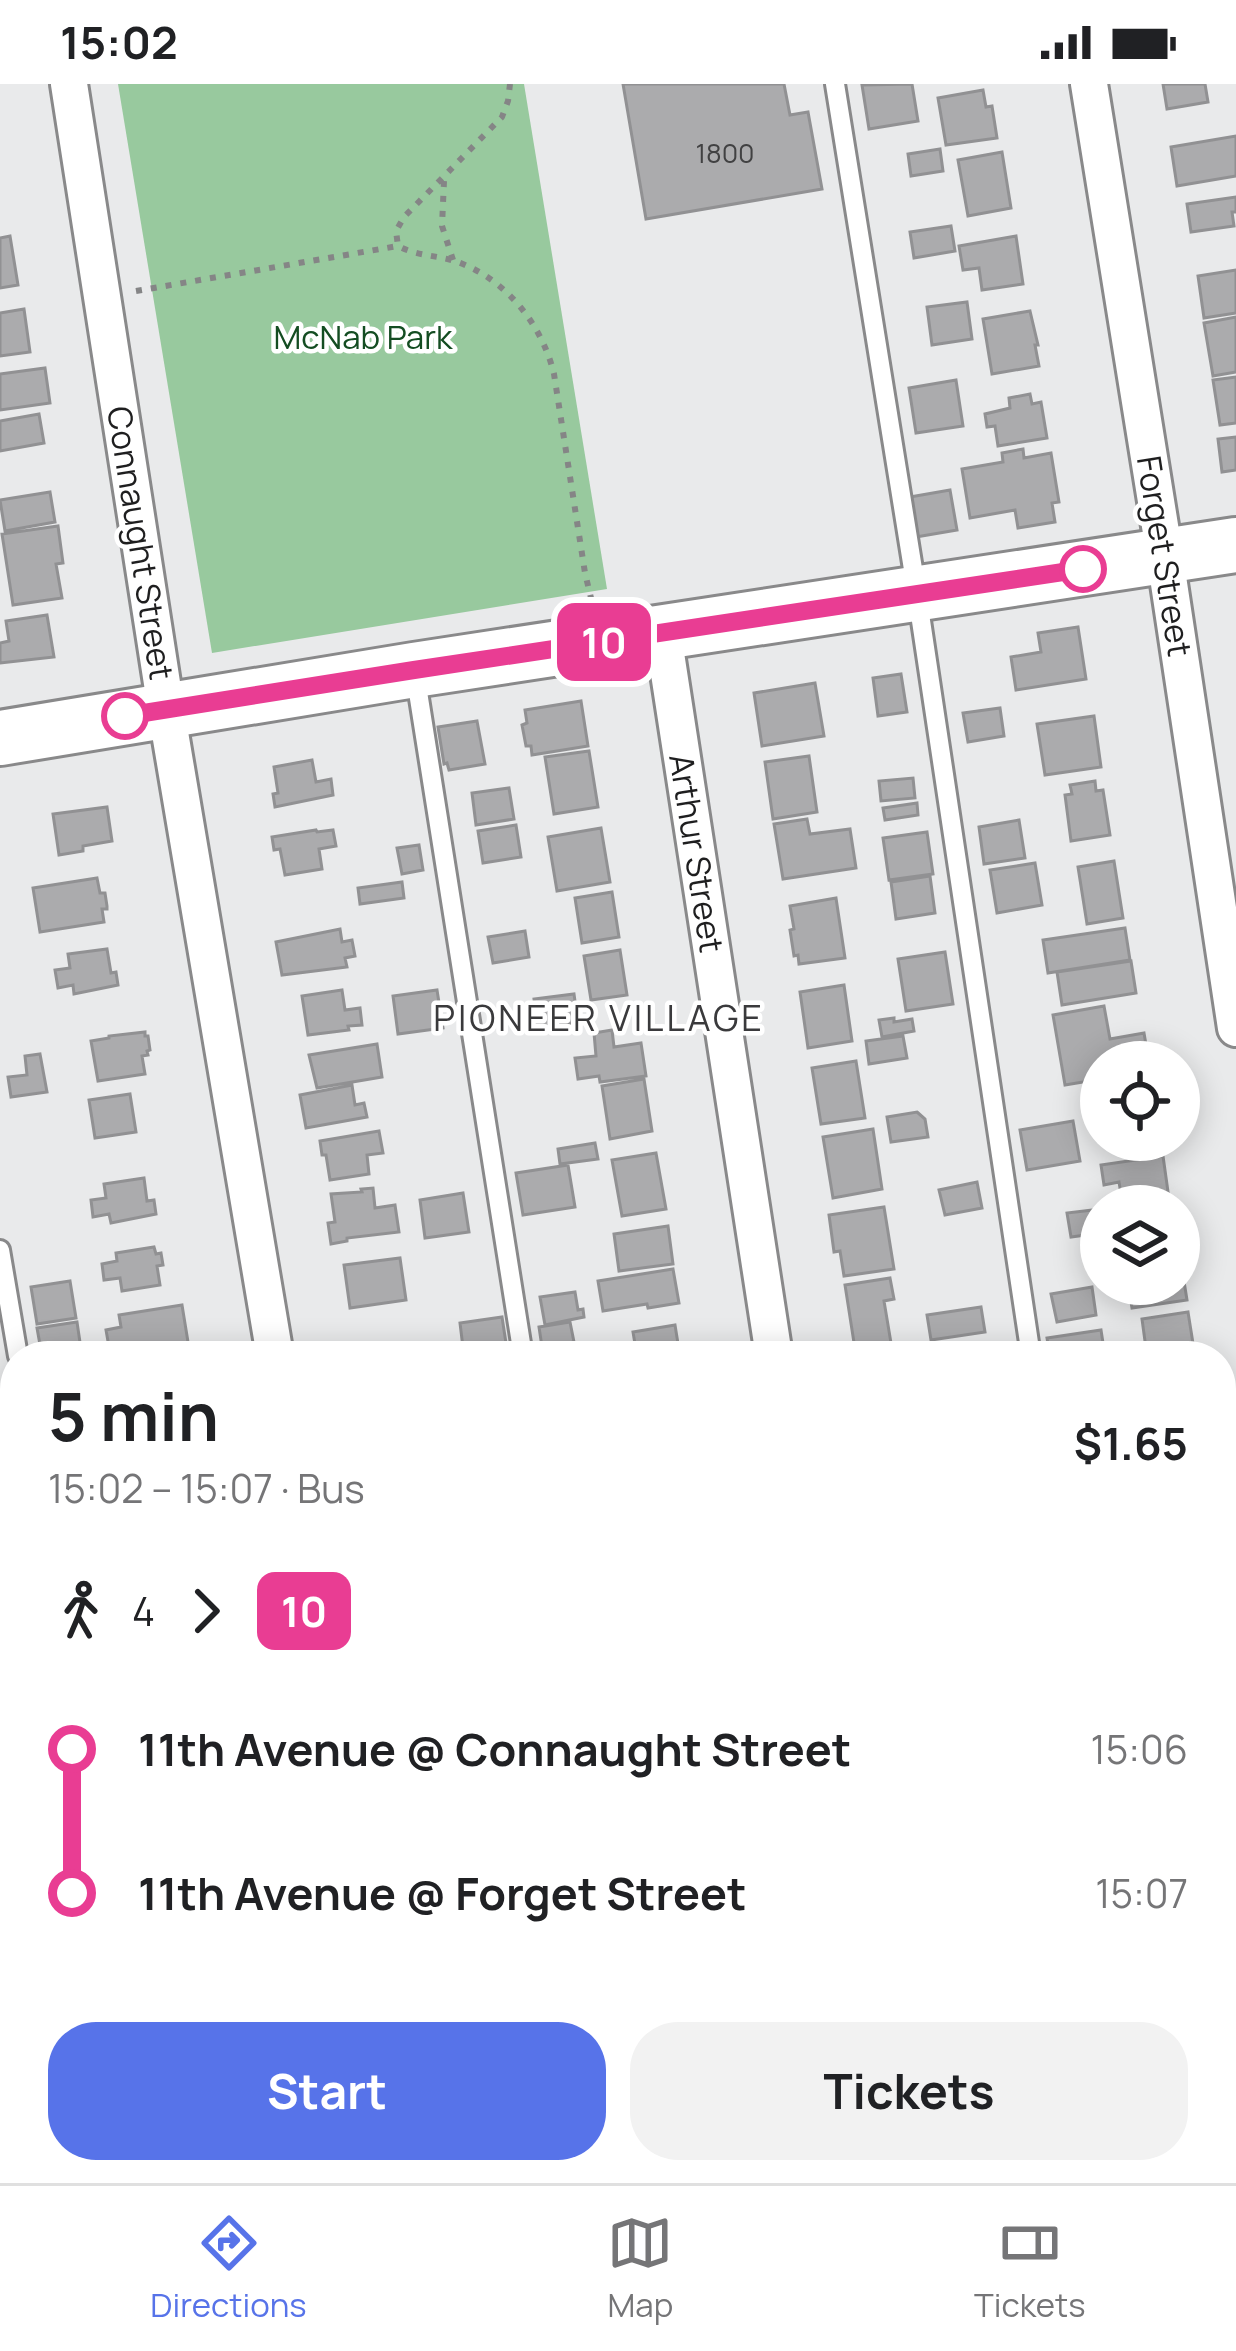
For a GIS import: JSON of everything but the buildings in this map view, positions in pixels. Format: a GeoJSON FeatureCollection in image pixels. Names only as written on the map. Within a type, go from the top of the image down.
{"type":"FeatureCollection","features":[{"type":"Feature","properties":{"kind":"street","name":"Connaught Street"},"geometry":{"type":"LineString","coordinates":[[70,84],[166,709],[271,1341]]}},
{"type":"Feature","properties":{"kind":"street","name":"Forget Street"},"geometry":{"type":"LineString","coordinates":[[1089,84],[1236,1028]]}},
{"type":"Feature","properties":{"kind":"street"},"geometry":{"type":"LineString","coordinates":[[0,738],[1236,545]]}},
{"type":"Feature","properties":{"kind":"street","name":"Arthur Street"},"geometry":{"type":"LineString","coordinates":[[663,634],[773,1341]]}},
{"type":"Feature","properties":{"kind":"lane"},"geometry":{"type":"LineString","coordinates":[[835,84],[917,594],[1028,1341]]}},
{"type":"Feature","properties":{"kind":"lane"},"geometry":{"type":"LineString","coordinates":[[414,670],[521,1341]]}},
{"type":"Feature","properties":{"kind":"lane"},"geometry":{"type":"LineString","coordinates":[[0,1250],[15,1341]]}},
{"type":"Feature","properties":{"kind":"path"},"geometry":{"type":"LineString","coordinates":[[398,246],[400,222],[502,117],[510,84]]}},
{"type":"Feature","properties":{"kind":"path"},"geometry":{"type":"LineString","coordinates":[[444,177],[442,226],[453,260]]}},
{"type":"Feature","properties":{"kind":"path"},"geometry":{"type":"LineString","coordinates":[[104,297],[398,246],[453,260],[481,274],[527,314],[548,349],[601,643]]}},
{"type":"Feature","properties":{"kind":"green space","name":"McNab Park"},"geometry":{"type":"Polygon","coordinates":[[[118,84],[524,84],[607,589],[212,653],[118,84]]]}},
{"type":"Feature","properties":{"kind":"bus line","name":"10"},"geometry":{"type":"LineString","coordinates":[[125,716],[1083,569]]}},
{"type":"Feature","properties":{"kind":"district","name":"PIONEER VILLAGE"},"geometry":{"type":"Point","coordinates":[599,1017]}}]}
